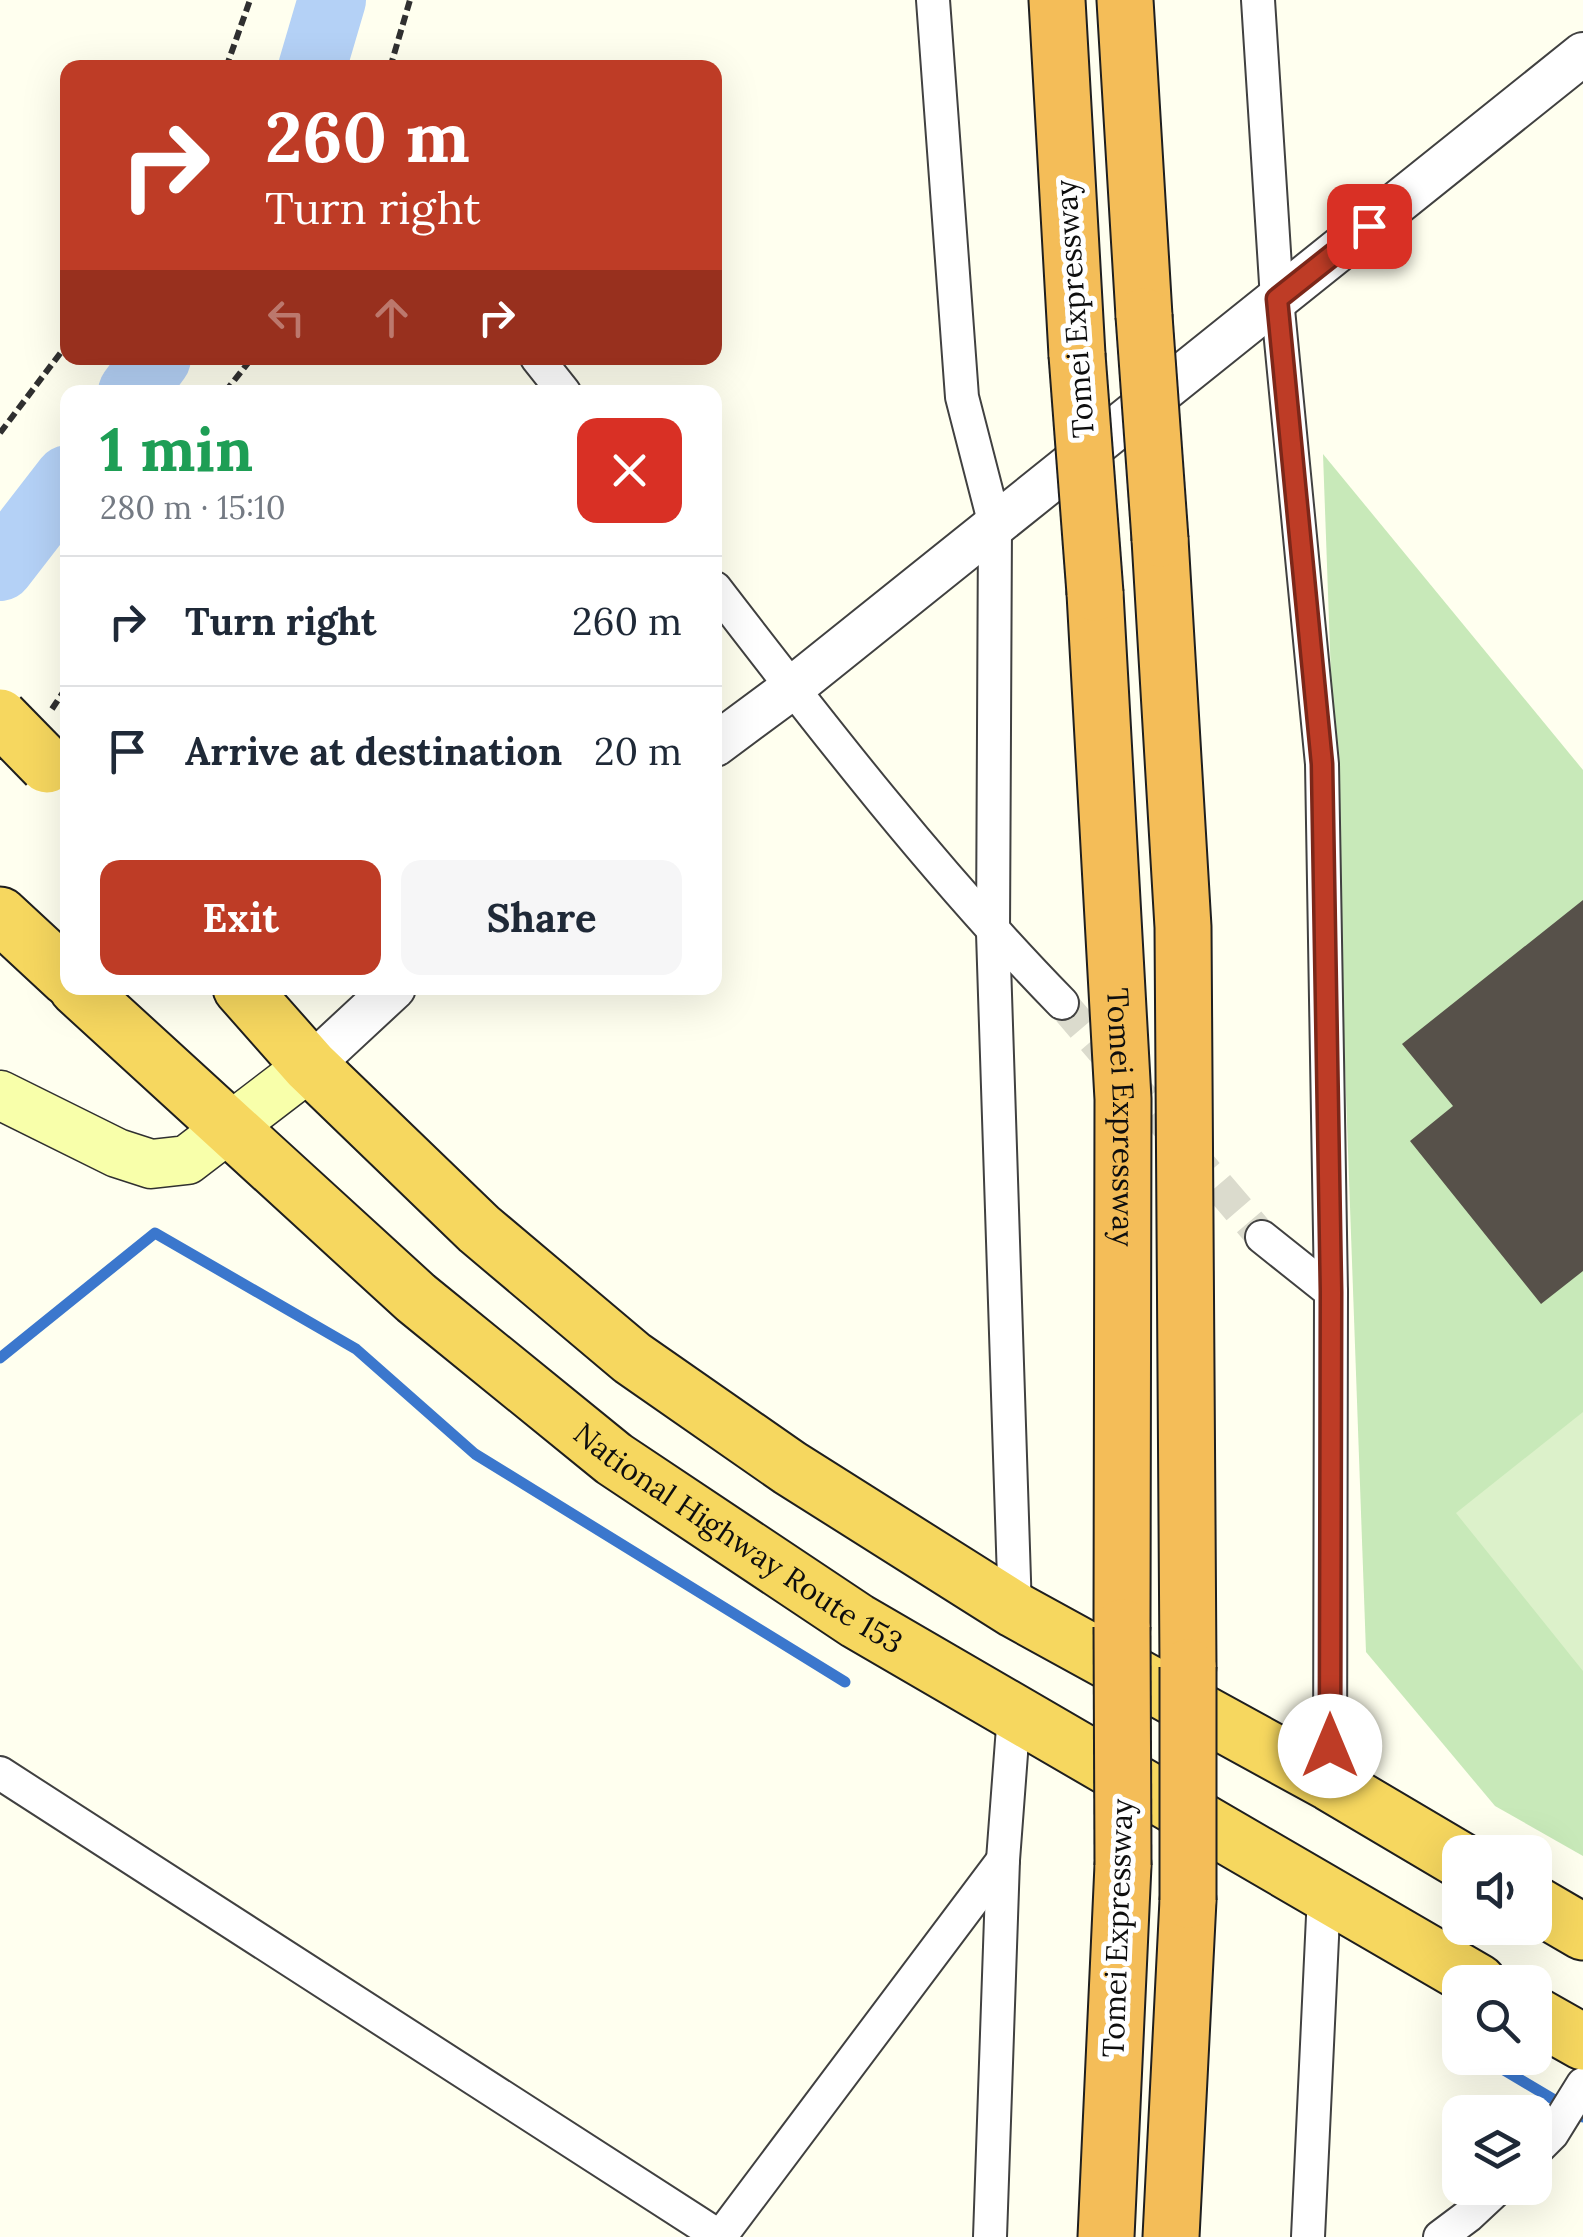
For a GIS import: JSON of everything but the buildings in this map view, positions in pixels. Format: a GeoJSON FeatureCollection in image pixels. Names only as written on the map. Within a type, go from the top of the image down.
{"type":"FeatureCollection","features":[{"type":"Feature","properties":{"kind":"highway","name":"Tomei Expressway"},"geometry":{"type":"LineString","coordinates":[[1057,0],[1123,1099],[1123,1865],[1106,2237]]}},
{"type":"Feature","properties":{"kind":"highway","name":"Tomei Expressway"},"geometry":{"type":"LineString","coordinates":[[1125,0],[1183,928],[1188,1900],[1172,2237]]}},
{"type":"Feature","properties":{"kind":"highway"},"geometry":{"type":"LineString","coordinates":[[0,717],[57,776]]}},
{"type":"Feature","properties":{"kind":"highway"},"geometry":{"type":"LineString","coordinates":[[0,916],[60,971]]}},
{"type":"Feature","properties":{"kind":"highway","name":"National Highway Route 153"},"geometry":{"type":"LineString","coordinates":[[86,995],[416,1298],[614,1459],[857,1621],[1448,1965]]}},
{"type":"Feature","properties":{"kind":"highway"},"geometry":{"type":"LineString","coordinates":[[247,995],[310,1066],[479,1229],[632,1358],[790,1468],[1015,1610],[1442,1849]]}},
{"type":"Feature","properties":{"kind":"highway"},"geometry":{"type":"LineString","coordinates":[[1552,1914],[1583,1932]]}},
{"type":"Feature","properties":{"kind":"highway"},"geometry":{"type":"LineString","coordinates":[[1552,2025],[1583,2042]]}},
{"type":"Feature","properties":{"kind":"main road"},"geometry":{"type":"LineString","coordinates":[[0,1095],[117,1153],[151,1164],[187,1160],[310,1066]]}},
{"type":"Feature","properties":{"kind":"street"},"geometry":{"type":"LineString","coordinates":[[932,0],[962,397],[995,525],[993,933],[1015,1610]]}},
{"type":"Feature","properties":{"kind":"street"},"geometry":{"type":"LineString","coordinates":[[1258,0],[1277,299],[1322,764],[1331,1292],[1330,1784]]}},
{"type":"Feature","properties":{"kind":"street"},"geometry":{"type":"LineString","coordinates":[[722,740],[792,688],[1583,54]]}},
{"type":"Feature","properties":{"kind":"street"},"geometry":{"type":"LineString","coordinates":[[543,365],[558,385]]}},
{"type":"Feature","properties":{"kind":"street"},"geometry":{"type":"LineString","coordinates":[[722,597],[993,933],[1062,1003]]}},
{"type":"Feature","properties":{"kind":"street"},"geometry":{"type":"LineString","coordinates":[[310,1066],[386,995]]}},
{"type":"Feature","properties":{"kind":"street"},"geometry":{"type":"LineString","coordinates":[[1262,1238],[1331,1292]]}},
{"type":"Feature","properties":{"kind":"street"},"geometry":{"type":"LineString","coordinates":[[990,2237],[1003,1860],[1014,1714]]}},
{"type":"Feature","properties":{"kind":"street"},"geometry":{"type":"LineString","coordinates":[[0,1773],[720,2237],[1003,1860]]}},
{"type":"Feature","properties":{"kind":"street"},"geometry":{"type":"LineString","coordinates":[[1308,2237],[1324,1896]]}},
{"type":"Feature","properties":{"kind":"street"},"geometry":{"type":"LineString","coordinates":[[1552,2134],[1583,2084]]}},
{"type":"Feature","properties":{"kind":"street"},"geometry":{"type":"LineString","coordinates":[[1440,2237],[1480,2205]]}},
{"type":"Feature","properties":{"kind":"path"},"geometry":{"type":"LineString","coordinates":[[229,60],[250,0]]}},
{"type":"Feature","properties":{"kind":"path"},"geometry":{"type":"LineString","coordinates":[[392,60],[410,0]]}},
{"type":"Feature","properties":{"kind":"path"},"geometry":{"type":"LineString","coordinates":[[0,432],[60,353]]}},
{"type":"Feature","properties":{"kind":"path"},"geometry":{"type":"LineString","coordinates":[[231,385],[246,365]]}},
{"type":"Feature","properties":{"kind":"green space"},"geometry":{"type":"Polygon","coordinates":[[[1323,454],[1583,770],[1583,1856],[1495,1806],[1366,1652],[1323,454]]]}},
{"type":"Feature","properties":{"kind":"green space"},"geometry":{"type":"Polygon","coordinates":[[[1583,1412],[1583,1671],[1456,1513],[1583,1412]]]}},
{"type":"Feature","properties":{"kind":"waterway"},"geometry":{"type":"LineString","coordinates":[[314,60],[332,0]]}},
{"type":"Feature","properties":{"kind":"waterway"},"geometry":{"type":"LineString","coordinates":[[137,385],[152,365]]}},
{"type":"Feature","properties":{"kind":"waterway"},"geometry":{"type":"LineString","coordinates":[[0,567],[60,489]]}},
{"type":"Feature","properties":{"kind":"waterway"},"geometry":{"type":"LineString","coordinates":[[0,1358],[155,1233],[356,1349],[475,1454],[845,1682]]}},
{"type":"Feature","properties":{"kind":"waterway"},"geometry":{"type":"LineString","coordinates":[[1513,2075],[1583,2117]]}},
{"type":"Feature","properties":{"kind":"tunnel"},"geometry":{"type":"LineString","coordinates":[[1062,1003],[1262,1237]]}},
{"type":"Feature","properties":{"kind":"route"},"geometry":{"type":"LineString","coordinates":[[1330,1746],[1331,1292],[1322,764],[1277,299],[1369,226]]}}]}
